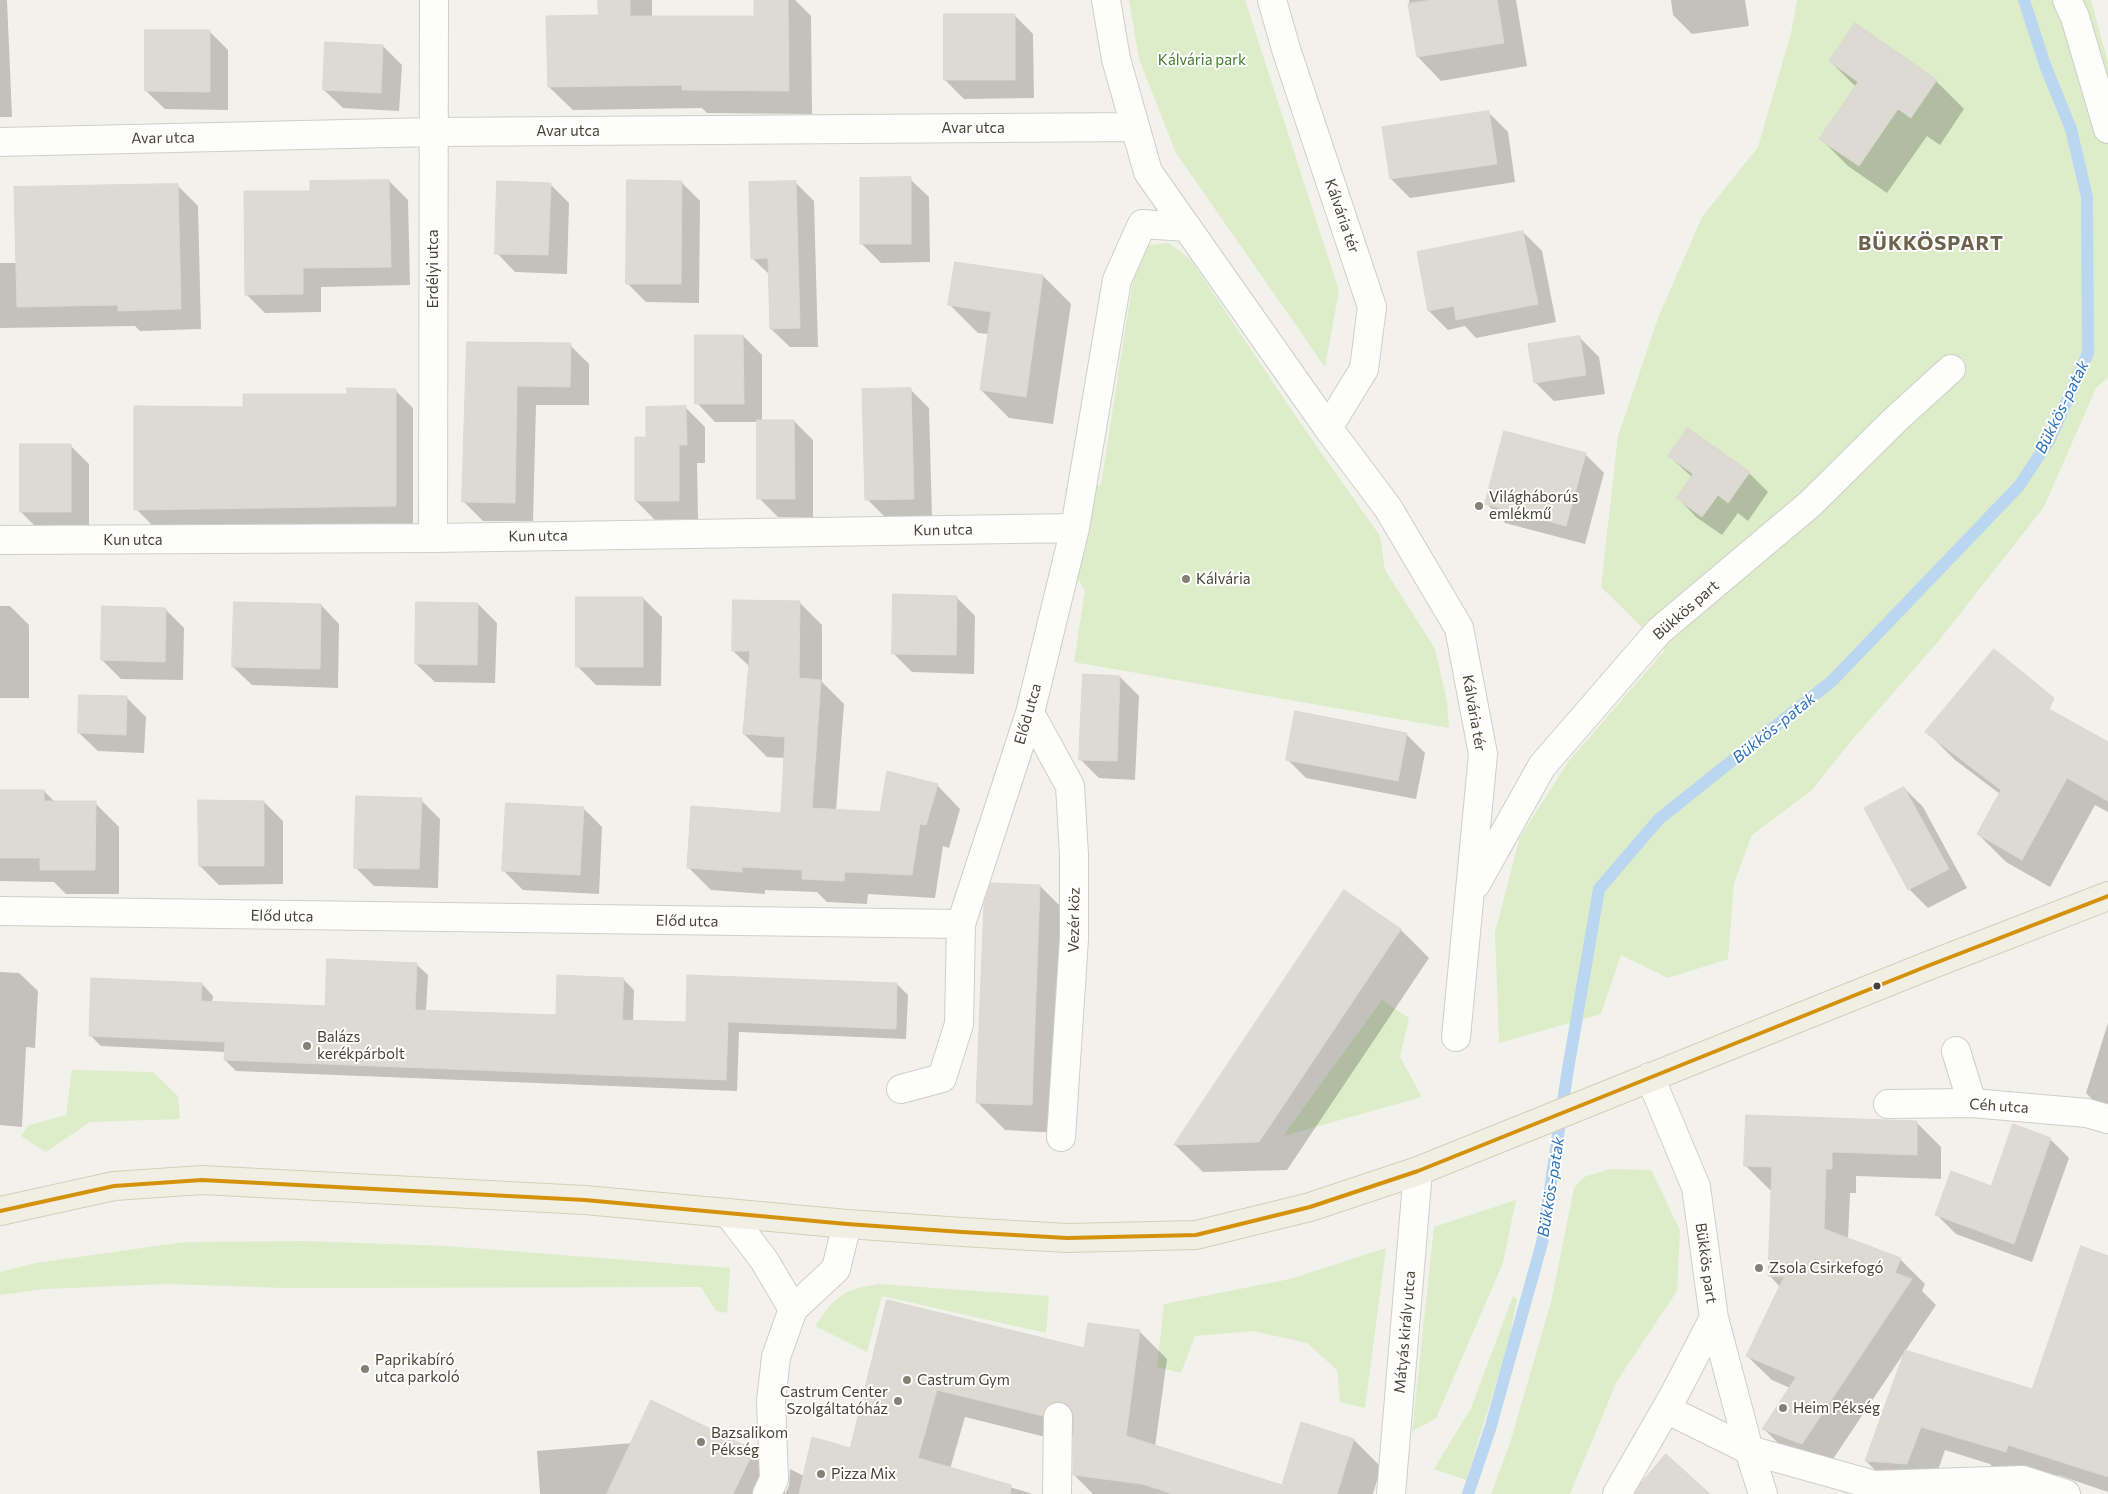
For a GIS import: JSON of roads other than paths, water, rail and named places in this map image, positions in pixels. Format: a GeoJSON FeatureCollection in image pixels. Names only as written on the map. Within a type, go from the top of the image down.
{"type":"FeatureCollection","features":[{"type":"Feature","properties":{"kind":"main road"},"geometry":{"type":"LineString","coordinates":[[6,1208],[114,1186],[202,1180],[585,1200],[847,1224],[1067,1238],[1196,1235],[1310,1208],[1418,1170],[1925,966],[2108,896]]}},
{"type":"Feature","properties":{"kind":"street","name":"Erdélyi utca"},"geometry":{"type":"LineString","coordinates":[[433,538],[434,0]]}},
{"type":"Feature","properties":{"kind":"street","name":"Kálvária tér"},"geometry":{"type":"LineString","coordinates":[[1106,0],[1116,59],[1148,172],[1328,428],[1388,508],[1459,628],[1483,754],[1456,1037]]}},
{"type":"Feature","properties":{"kind":"street","name":"Kálvária tér"},"geometry":{"type":"LineString","coordinates":[[1272,0],[1286,49],[1372,306],[1364,369],[1328,428]]}},
{"type":"Feature","properties":{"kind":"street"},"geometry":{"type":"LineString","coordinates":[[2067,0],[2074,17],[2108,129]]}},
{"type":"Feature","properties":{"kind":"street","name":"Avar utca"},"geometry":{"type":"LineString","coordinates":[[0,142],[433,132],[1135,127]]}},
{"type":"Feature","properties":{"kind":"street"},"geometry":{"type":"LineString","coordinates":[[1075,528],[1118,280],[1142,224],[1187,227]]}},
{"type":"Feature","properties":{"kind":"street","name":"Bükkös part"},"geometry":{"type":"LineString","coordinates":[[1471,893],[1542,766],[1659,631],[1810,504],[1896,419],[1951,369]]}},
{"type":"Feature","properties":{"kind":"street","name":"Kun utca"},"geometry":{"type":"LineString","coordinates":[[0,540],[433,538],[1075,528]]}},
{"type":"Feature","properties":{"kind":"street","name":"Előd utca"},"geometry":{"type":"LineString","coordinates":[[0,911],[961,924],[1030,713],[1075,528]]}},
{"type":"Feature","properties":{"kind":"street","name":"Vezér köz"},"geometry":{"type":"LineString","coordinates":[[1030,713],[1070,786],[1074,855],[1074,939],[1061,1137]]}},
{"type":"Feature","properties":{"kind":"street"},"geometry":{"type":"LineString","coordinates":[[901,1089],[942,1078],[958,1024],[961,924]]}},
{"type":"Feature","properties":{"kind":"street"},"geometry":{"type":"LineString","coordinates":[[1956,1051],[1972,1103]]}},
{"type":"Feature","properties":{"kind":"street","name":"Bükkös part"},"geometry":{"type":"LineString","coordinates":[[1617,1494],[1666,1409],[1714,1318],[1696,1186],[1640,1081]]}},
{"type":"Feature","properties":{"kind":"street","name":"Céh utca"},"geometry":{"type":"LineString","coordinates":[[1888,1104],[1972,1103],[2087,1112],[2108,1119]]}},
{"type":"Feature","properties":{"kind":"street","name":"Mátyás király utca"},"geometry":{"type":"LineString","coordinates":[[1391,1494],[1418,1170]]}},
{"type":"Feature","properties":{"kind":"street"},"geometry":{"type":"LineString","coordinates":[[728,1213],[764,1260],[793,1309]]}},
{"type":"Feature","properties":{"kind":"street"},"geometry":{"type":"LineString","coordinates":[[767,1494],[774,1479],[771,1401],[776,1357],[793,1309],[836,1269],[847,1224]]}},
{"type":"Feature","properties":{"kind":"street"},"geometry":{"type":"LineString","coordinates":[[1714,1318],[1749,1450],[1763,1494]]}},
{"type":"Feature","properties":{"kind":"street"},"geometry":{"type":"LineString","coordinates":[[1666,1409],[1749,1450],[1871,1490],[2023,1480],[2066,1494]]}},
{"type":"Feature","properties":{"kind":"street"},"geometry":{"type":"LineString","coordinates":[[1057,1494],[1058,1417]]}},
{"type":"Feature","properties":{"kind":"waterway","name":"Bükkös-patak"},"geometry":{"type":"LineString","coordinates":[[1468,1494],[1490,1429],[1542,1243],[1567,1075],[1599,889],[1659,819],[1832,681],[2019,486],[2050,439],[2088,353],[2087,197],[2071,129],[2045,65],[2024,0]]}},
{"type":"Feature","properties":{"kind":"place","name":"Világháborús emlékmű"},"geometry":{"type":"Point","coordinates":[1479,506]}},
{"type":"Feature","properties":{"kind":"place","name":"Kálvária"},"geometry":{"type":"Point","coordinates":[1186,579]}},
{"type":"Feature","properties":{"kind":"place","name":"Balázs kerékpárbolt"},"geometry":{"type":"Point","coordinates":[307,1046]}},
{"type":"Feature","properties":{"kind":"place","name":"Zsola Csirkefogó"},"geometry":{"type":"Point","coordinates":[1759,1268]}},
{"type":"Feature","properties":{"kind":"place","name":"Paprikabíró utca parkoló"},"geometry":{"type":"Point","coordinates":[365,1369]}},
{"type":"Feature","properties":{"kind":"place","name":"Castrum Gym"},"geometry":{"type":"Point","coordinates":[907,1380]}},
{"type":"Feature","properties":{"kind":"place","name":"Castrum Center Szolgáltatóház"},"geometry":{"type":"Point","coordinates":[898,1401]}},
{"type":"Feature","properties":{"kind":"place","name":"Heim Pékség"},"geometry":{"type":"Point","coordinates":[1783,1408]}},
{"type":"Feature","properties":{"kind":"place","name":"Bazsalikom Pékség"},"geometry":{"type":"Point","coordinates":[701,1442]}},
{"type":"Feature","properties":{"kind":"place","name":"Pizza Mix"},"geometry":{"type":"Point","coordinates":[821,1474]}},
{"type":"Feature","properties":{"kind":"district","name":"BÜKKÖSPART"},"geometry":{"type":"Point","coordinates":[1931,243]}},
{"type":"Feature","properties":{"kind":"park label","name":"Kálvária park"},"geometry":{"type":"Point","coordinates":[1202,60]}}]}
